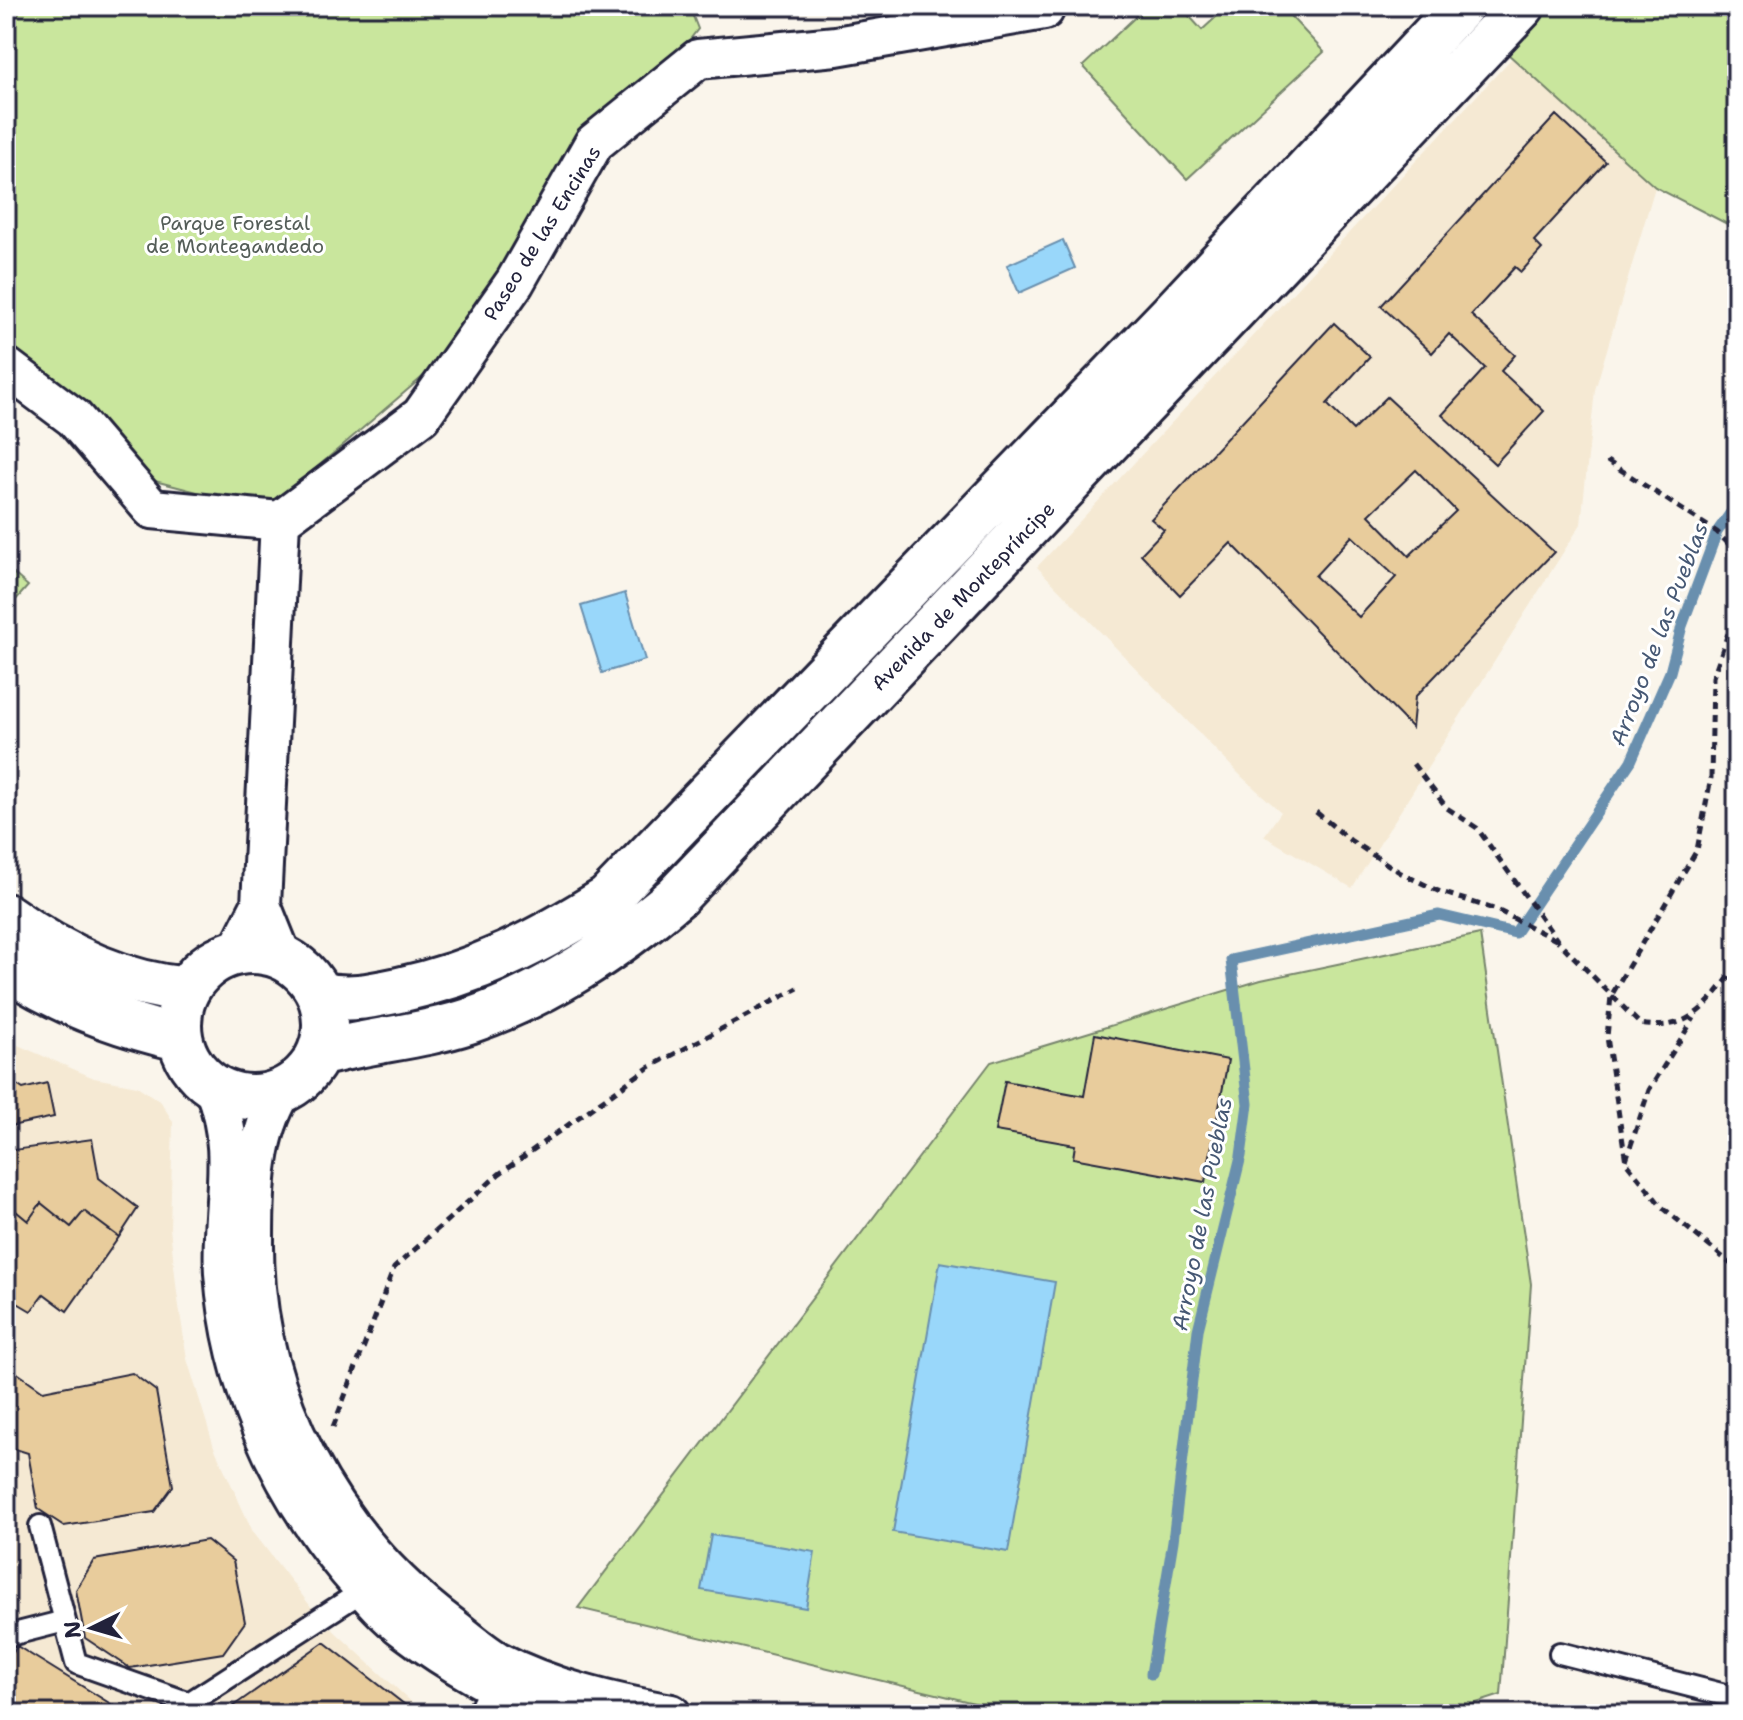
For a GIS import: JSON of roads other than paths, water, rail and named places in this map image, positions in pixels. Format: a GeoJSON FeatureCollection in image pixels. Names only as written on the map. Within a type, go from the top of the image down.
{"type":"FeatureCollection","features":[{"type":"Feature","properties":{"kind":"street"},"geometry":{"type":"LineString","coordinates":[[319,994],[362,997],[450,979],[536,943],[607,899],[904,590],[1053,459],[1461,6]]}},
{"type":"Feature","properties":{"kind":"street","name":"Avenida de Montepríncipe"},"geometry":{"type":"LineString","coordinates":[[319,1054],[467,1022],[557,984],[627,938],[677,896],[880,681],[1013,546],[1298,239],[1522,6]]}},
{"type":"Feature","properties":{"kind":"street","name":"Paseo de las Encinas"},"geometry":{"type":"LineString","coordinates":[[280,521],[421,416],[515,282],[594,143],[698,59],[836,46],[1044,10]]}},
{"type":"Feature","properties":{"kind":"street"},"geometry":{"type":"LineString","coordinates":[[6,367],[74,418],[152,509],[280,521],[261,905],[237,952]]}},
{"type":"Feature","properties":{"kind":"street"},"geometry":{"type":"LineString","coordinates":[[261,905],[282,957]]}},
{"type":"Feature","properties":{"kind":"street"},"geometry":{"type":"LineString","coordinates":[[6,916],[94,966],[151,985],[187,990]]}},
{"type":"Feature","properties":{"kind":"street"},"geometry":{"type":"LineString","coordinates":[[282,1092],[240,1097],[214,1088],[192,1067],[179,1038],[181,1005],[187,990],[208,965],[237,952],[260,951],[282,957],[304,973],[319,994],[326,1024],[319,1054],[310,1070],[282,1092],[272,1108],[259,1156],[253,1279],[264,1340],[281,1399],[313,1476],[388,1571],[416,1600],[496,1660],[586,1696],[671,1714]]}},
{"type":"Feature","properties":{"kind":"street"},"geometry":{"type":"LineString","coordinates":[[6,967],[87,1010],[179,1038]]}},
{"type":"Feature","properties":{"kind":"street"},"geometry":{"type":"LineString","coordinates":[[214,1088],[228,1126],[224,1270],[228,1307],[257,1423],[300,1507],[364,1590],[484,1700],[552,1714]]}},
{"type":"Feature","properties":{"kind":"lane"},"geometry":{"type":"LineString","coordinates":[[904,590],[930,589],[1013,546],[1053,459]]}},
{"type":"Feature","properties":{"kind":"lane"},"geometry":{"type":"LineString","coordinates":[[40,1526],[76,1663],[189,1703],[364,1590]]}},
{"type":"Feature","properties":{"kind":"lane"},"geometry":{"type":"LineString","coordinates":[[6,1636],[65,1621]]}},
{"type":"Feature","properties":{"kind":"lane"},"geometry":{"type":"LineString","coordinates":[[1560,1653],[1737,1698]]}},
{"type":"Feature","properties":{"kind":"water"},"geometry":{"type":"Polygon","coordinates":[[[1063,240],[1075,268],[1019,293],[1007,265],[1063,240]]]}},
{"type":"Feature","properties":{"kind":"water"},"geometry":{"type":"Polygon","coordinates":[[[625,593],[645,660],[602,673],[581,606],[625,593]]]}},
{"type":"Feature","properties":{"kind":"water"},"geometry":{"type":"Polygon","coordinates":[[[940,1262],[1055,1282],[1008,1552],[893,1532],[940,1262]]]}},
{"type":"Feature","properties":{"kind":"water"},"geometry":{"type":"Polygon","coordinates":[[[711,1535],[815,1552],[806,1608],[701,1590],[711,1535]]]}},
{"type":"Feature","properties":{"kind":"waterway","name":"Arroyo de las Pueblas"},"geometry":{"type":"LineString","coordinates":[[1151,1674],[1173,1541],[1198,1330],[1241,1156],[1248,1104],[1231,960],[1439,915],[1515,933],[1631,761],[1670,672],[1682,626],[1717,532],[1737,504]]}},
{"type":"Feature","properties":{"kind":"park label","name":"Parque Forestal de Montegandedo"},"geometry":{"type":"Point","coordinates":[235,234]}}]}
